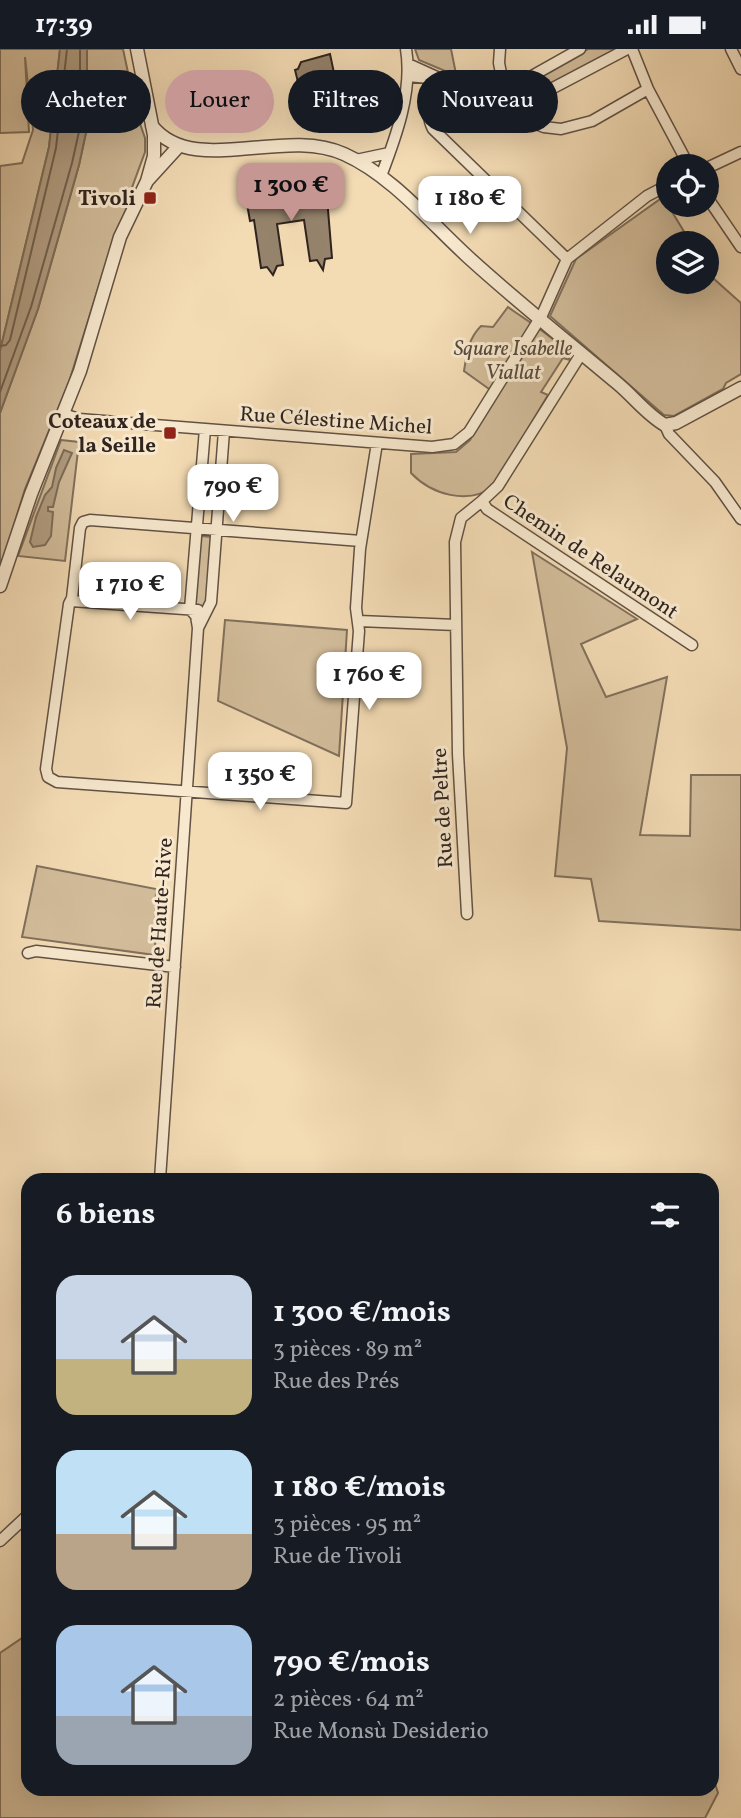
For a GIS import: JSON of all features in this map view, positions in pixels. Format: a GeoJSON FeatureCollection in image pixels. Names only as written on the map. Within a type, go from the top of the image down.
{"type":"FeatureCollection","features":[{"type":"Feature","properties":{"kind":"street"},"geometry":{"type":"LineString","coordinates":[[0,586],[31,494],[87,352],[120,237],[147,181],[155,151],[137,49]]}},
{"type":"Feature","properties":{"kind":"street"},"geometry":{"type":"LineString","coordinates":[[381,176],[408,70],[406,49]]}},
{"type":"Feature","properties":{"kind":"street"},"geometry":{"type":"LineString","coordinates":[[500,49],[500,70]]}},
{"type":"Feature","properties":{"kind":"street"},"geometry":{"type":"LineString","coordinates":[[546,70],[580,49]]}},
{"type":"Feature","properties":{"kind":"street"},"geometry":{"type":"LineString","coordinates":[[558,87],[630,49],[648,89],[683,154]]}},
{"type":"Feature","properties":{"kind":"street"},"geometry":{"type":"LineString","coordinates":[[731,49],[741,69]]}},
{"type":"Feature","properties":{"kind":"street"},"geometry":{"type":"LineString","coordinates":[[408,70],[417,73]]}},
{"type":"Feature","properties":{"kind":"street"},"geometry":{"type":"LineString","coordinates":[[558,128],[569,128],[592,121],[648,89]]}},
{"type":"Feature","properties":{"kind":"street"},"geometry":{"type":"LineString","coordinates":[[152,126],[164,140],[196,151],[300,144],[329,148],[356,160],[381,176],[538,318],[665,425],[669,435],[715,482],[741,519]]}},
{"type":"Feature","properties":{"kind":"street"},"geometry":{"type":"LineString","coordinates":[[437,133],[567,259],[656,191]]}},
{"type":"Feature","properties":{"kind":"street"},"geometry":{"type":"LineString","coordinates":[[147,181],[178,147]]}},
{"type":"Feature","properties":{"kind":"street"},"geometry":{"type":"LineString","coordinates":[[719,162],[741,152]]}},
{"type":"Feature","properties":{"kind":"street"},"geometry":{"type":"LineString","coordinates":[[356,160],[389,153]]}},
{"type":"Feature","properties":{"kind":"street"},"geometry":{"type":"LineString","coordinates":[[719,215],[741,247]]}},
{"type":"Feature","properties":{"kind":"street","name":"Rue Célestine Michel"},"geometry":{"type":"LineString","coordinates":[[63,414],[79,419],[443,447],[461,440],[538,318],[567,259]]}},
{"type":"Feature","properties":{"kind":"street","name":"Chemin de Relaumont"},"geometry":{"type":"LineString","coordinates":[[581,354],[498,487],[482,501],[486,509],[692,645]]}},
{"type":"Feature","properties":{"kind":"street"},"geometry":{"type":"LineString","coordinates":[[665,425],[676,423],[741,388]]}},
{"type":"Feature","properties":{"kind":"street","name":"Rue de Haute-Rive"},"geometry":{"type":"LineString","coordinates":[[160,1173],[198,628],[196,616],[190,609],[205,429]]}},
{"type":"Feature","properties":{"kind":"street","name":"Rue de Haute-Rive"},"geometry":{"type":"LineString","coordinates":[[198,628],[208,611],[225,431]]}},
{"type":"Feature","properties":{"kind":"street"},"geometry":{"type":"LineString","coordinates":[[361,541],[90,520],[83,522],[46,768],[48,777],[57,782],[346,803],[359,621],[356,608],[361,541],[377,443]]}},
{"type":"Feature","properties":{"kind":"street","name":"Rue de Peltre"},"geometry":{"type":"LineString","coordinates":[[467,914],[458,754],[457,526],[461,518],[482,501]]}},
{"type":"Feature","properties":{"kind":"street"},"geometry":{"type":"LineString","coordinates":[[71,601],[208,611]]}},
{"type":"Feature","properties":{"kind":"street"},"geometry":{"type":"LineString","coordinates":[[359,621],[456,625]]}},
{"type":"Feature","properties":{"kind":"street"},"geometry":{"type":"LineString","coordinates":[[28,953],[37,951],[175,967]]}},
{"type":"Feature","properties":{"kind":"street"},"geometry":{"type":"LineString","coordinates":[[0,1541],[21,1522]]}},
{"type":"Feature","properties":{"kind":"green space"},"geometry":{"type":"Polygon","coordinates":[[[0,49],[60,49],[58,70],[26,70],[25,57],[26,70],[21,70],[21,132],[0,133],[0,49]]]}},
{"type":"Feature","properties":{"kind":"green space"},"geometry":{"type":"Polygon","coordinates":[[[87,49],[123,49],[127,70],[87,70],[87,49]]]}},
{"type":"Feature","properties":{"kind":"green space"},"geometry":{"type":"Polygon","coordinates":[[[415,49],[451,49],[455,70],[443,70],[419,60],[415,49]]]}},
{"type":"Feature","properties":{"kind":"green space"},"geometry":{"type":"Polygon","coordinates":[[[588,49],[616,49],[558,80],[558,70],[549,70],[588,49]]]}},
{"type":"Feature","properties":{"kind":"green space"},"geometry":{"type":"Polygon","coordinates":[[[32,133],[51,133],[0,351],[0,166],[22,163],[32,133]]]}},
{"type":"Feature","properties":{"kind":"green space"},"geometry":{"type":"Polygon","coordinates":[[[86,133],[143,133],[145,152],[130,193],[133,194],[114,237],[69,382],[25,489],[0,570],[0,413],[38,309],[86,133]]]}},
{"type":"Feature","properties":{"kind":"green space"},"geometry":{"type":"Polygon","coordinates":[[[656,202],[656,217],[675,217],[684,231],[656,231],[656,294],[719,294],[719,283],[741,303],[741,374],[726,383],[723,389],[674,416],[664,415],[550,316],[576,259],[656,202]]]}},
{"type":"Feature","properties":{"kind":"green space","name":"Square Isabelle Viallat"},"geometry":{"type":"Polygon","coordinates":[[[508,307],[552,338],[570,360],[563,358],[541,392],[548,395],[494,486],[473,495],[439,492],[411,473],[411,454],[456,452],[470,440],[496,394],[464,371],[469,347],[481,326],[493,327],[508,307]]]}},
{"type":"Feature","properties":{"kind":"green space"},"geometry":{"type":"Polygon","coordinates":[[[61,440],[79,442],[65,561],[18,556],[61,440]]]}},
{"type":"Feature","properties":{"kind":"green space"},"geometry":{"type":"Polygon","coordinates":[[[201,536],[211,537],[208,603],[203,607],[195,605],[201,536]]]}},
{"type":"Feature","properties":{"kind":"green space"},"geometry":{"type":"Polygon","coordinates":[[[532,552],[637,619],[581,644],[606,697],[667,677],[640,835],[690,836],[691,775],[741,775],[741,930],[599,921],[591,879],[555,876],[567,748],[532,552]]]}},
{"type":"Feature","properties":{"kind":"green space"},"geometry":{"type":"Polygon","coordinates":[[[225,620],[347,630],[339,756],[218,701],[225,620]]]}},
{"type":"Feature","properties":{"kind":"green space"},"geometry":{"type":"Polygon","coordinates":[[[37,866],[156,889],[155,955],[22,937],[37,866]]]}},
{"type":"Feature","properties":{"kind":"green space"},"geometry":{"type":"Polygon","coordinates":[[[21,1639],[21,1796],[716,1796],[705,1818],[0,1818],[0,1653],[21,1639]]]}},
{"type":"Feature","properties":{"kind":"water"},"geometry":{"type":"Polygon","coordinates":[[[60,49],[87,49],[87,70],[58,70],[60,49]]]}},
{"type":"Feature","properties":{"kind":"water"},"geometry":{"type":"Polygon","coordinates":[[[51,133],[86,133],[38,309],[0,413],[0,351],[51,133]]]}},
{"type":"Feature","properties":{"kind":"water"},"geometry":{"type":"Polygon","coordinates":[[[64,450],[72,453],[59,482],[53,507],[48,507],[48,511],[53,512],[51,536],[45,545],[33,547],[30,542],[36,517],[45,495],[52,487],[64,450]]]}},
{"type":"Feature","properties":{"kind":"building"},"geometry":{"type":"Polygon","coordinates":[[[330,54],[333,70],[295,70],[301,62],[330,54]]]}},
{"type":"Feature","properties":{"kind":"building"},"geometry":{"type":"Polygon","coordinates":[[[291,186],[291,191],[326,186],[332,258],[325,259],[323,270],[317,260],[310,261],[304,220],[277,224],[283,265],[277,266],[273,275],[267,267],[261,268],[254,220],[250,221],[246,198],[281,193],[280,188],[291,186]]]}},
{"type":"Feature","properties":{"kind":"place","name":"Tivoli"},"geometry":{"type":"Point","coordinates":[150,198]}},
{"type":"Feature","properties":{"kind":"place","name":"Coteaux de la Seille"},"geometry":{"type":"Point","coordinates":[170,433]}}]}
